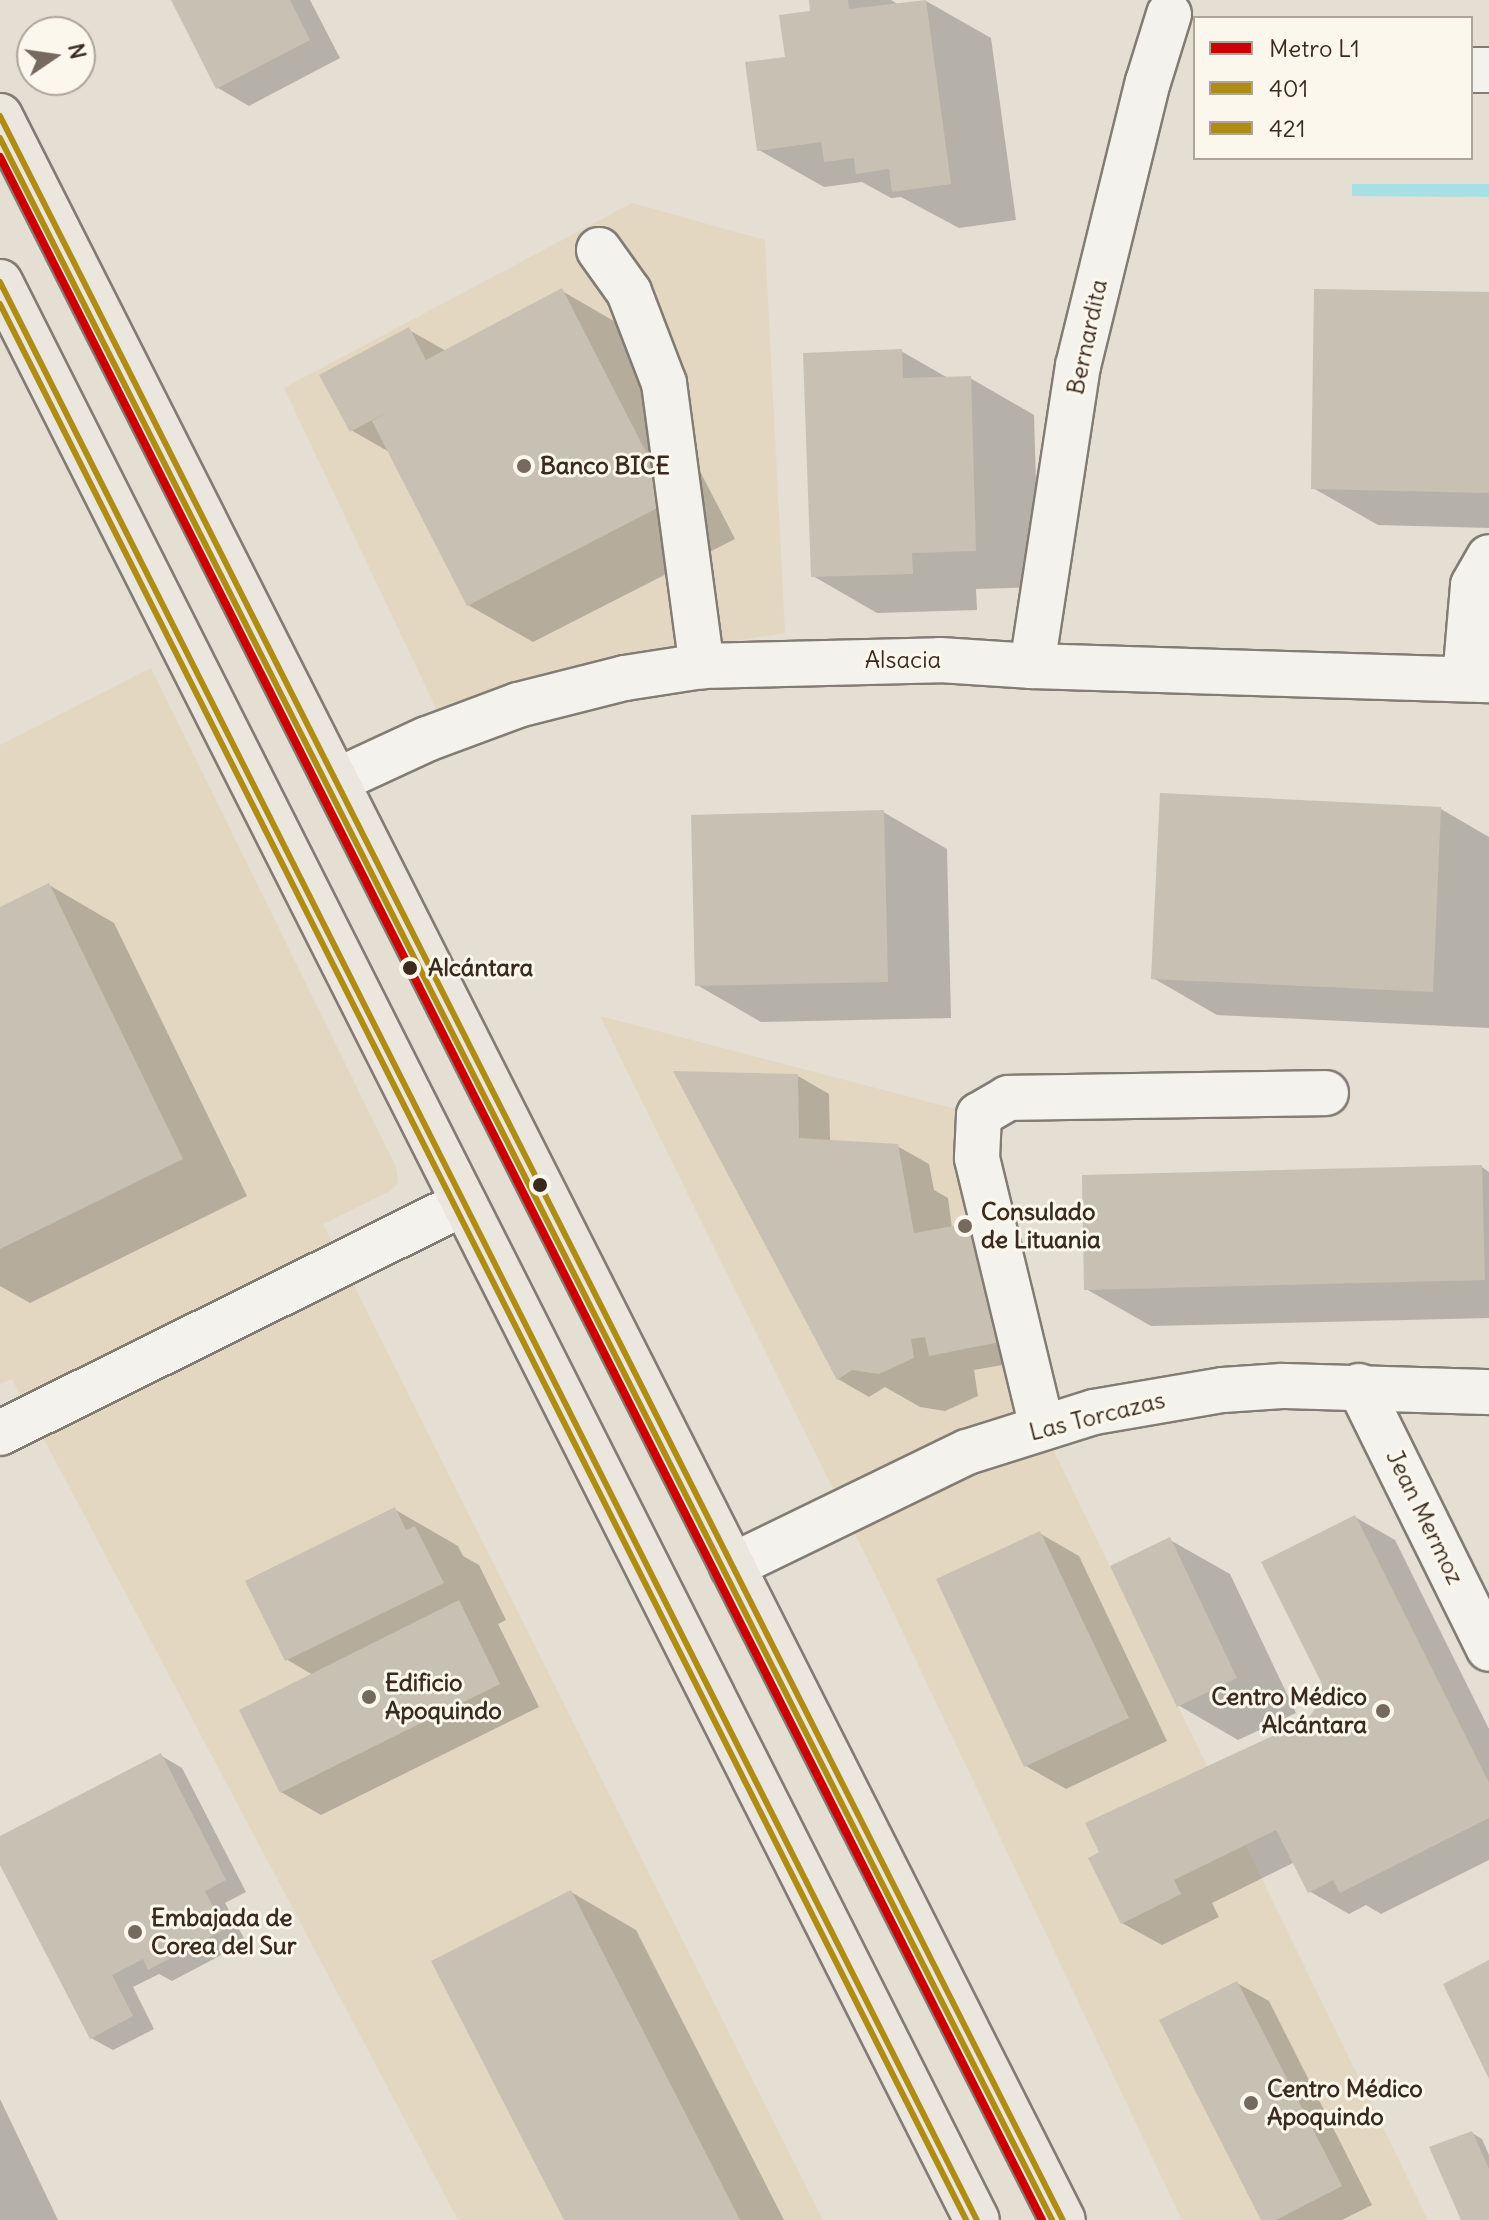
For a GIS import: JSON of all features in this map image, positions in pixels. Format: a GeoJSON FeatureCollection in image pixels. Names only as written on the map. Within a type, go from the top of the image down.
{"type":"FeatureCollection","features":[{"type":"Feature","properties":{"kind":"main road"},"geometry":{"type":"LineString","coordinates":[[0,116],[1063,2220]]}},
{"type":"Feature","properties":{"kind":"main road"},"geometry":{"type":"LineString","coordinates":[[0,282],[977,2220]]}},
{"type":"Feature","properties":{"kind":"street","name":"Bernardita"},"geometry":{"type":"LineString","coordinates":[[1032,666],[1078,366],[1167,12]]}},
{"type":"Feature","properties":{"kind":"street"},"geometry":{"type":"LineString","coordinates":[[599,250],[629,292],[664,383],[702,666]]}},
{"type":"Feature","properties":{"kind":"street"},"geometry":{"type":"LineString","coordinates":[[1477,680],[1473,585],[1489,557]]}},
{"type":"Feature","properties":{"kind":"street","name":"Alsacia"},"geometry":{"type":"LineString","coordinates":[[336,781],[427,739],[518,705],[625,678],[702,666],[940,660],[1032,666],[1477,680]]}},
{"type":"Feature","properties":{"kind":"street"},"geometry":{"type":"LineString","coordinates":[[1042,1427],[977,1158],[979,1115],[1008,1098],[1326,1093]]}},
{"type":"Feature","properties":{"kind":"street"},"geometry":{"type":"LineString","coordinates":[[0,1433],[464,1203]]}},
{"type":"Feature","properties":{"kind":"street","name":"Las Torcazas"},"geometry":{"type":"LineString","coordinates":[[732,1566],[905,1479],[967,1452],[1042,1427],[1149,1400],[1223,1390],[1359,1386],[1489,1392]]}},
{"type":"Feature","properties":{"kind":"street","name":"Jean Mermoz"},"geometry":{"type":"LineString","coordinates":[[1359,1386],[1489,1649]]}},
{"type":"Feature","properties":{"kind":"shaded area"},"geometry":{"type":"Polygon","coordinates":[[[632,203],[765,240],[785,633],[621,659],[441,719],[284,388],[632,203]]]}},
{"type":"Feature","properties":{"kind":"shaded area"},"geometry":{"type":"Polygon","coordinates":[[[151,668],[396,1167],[398,1183],[390,1191],[323,1224],[823,2220],[458,2220],[12,1379],[0,1384],[0,745],[151,668]]]}},
{"type":"Feature","properties":{"kind":"shaded area"},"geometry":{"type":"Polygon","coordinates":[[[600,1016],[979,1115],[1042,1427],[1428,2220],[1182,2220],[874,1572],[600,1016]]]}},
{"type":"Feature","properties":{"kind":"water"},"geometry":{"type":"Polygon","coordinates":[[[1352,184],[1489,184],[1489,197],[1352,196],[1352,184]]]}},
{"type":"Feature","properties":{"kind":"building"},"geometry":{"type":"Polygon","coordinates":[[[171,0],[290,0],[310,40],[216,89],[171,0]]]}},
{"type":"Feature","properties":{"kind":"building"},"geometry":{"type":"Polygon","coordinates":[[[809,0],[848,0],[849,9],[926,0],[951,184],[892,192],[889,169],[856,174],[854,158],[824,162],[821,142],[757,151],[745,62],[785,57],[779,15],[810,11],[809,0]]]}},
{"type":"Feature","properties":{"kind":"building","name":"Banco BICE"},"geometry":{"type":"Polygon","coordinates":[[[562,288],[671,501],[467,606],[372,421],[387,412],[350,432],[319,375],[409,327],[426,360],[562,288]]]}},
{"type":"Feature","properties":{"kind":"building"},"geometry":{"type":"Polygon","coordinates":[[[1314,289],[1489,292],[1489,493],[1311,489],[1314,289]]]}},
{"type":"Feature","properties":{"kind":"building"},"geometry":{"type":"Polygon","coordinates":[[[902,349],[903,378],[971,376],[976,551],[912,553],[913,574],[811,577],[803,353],[902,349]]]}},
{"type":"Feature","properties":{"kind":"building"},"geometry":{"type":"Polygon","coordinates":[[[1160,793],[1441,807],[1433,992],[1151,979],[1160,793]]]}},
{"type":"Feature","properties":{"kind":"building"},"geometry":{"type":"Polygon","coordinates":[[[884,810],[888,982],[695,986],[691,815],[884,810]]]}},
{"type":"Feature","properties":{"kind":"building"},"geometry":{"type":"Polygon","coordinates":[[[49,883],[183,1159],[0,1249],[0,907],[49,883]]]}},
{"type":"Feature","properties":{"kind":"building"},"geometry":{"type":"Polygon","coordinates":[[[673,1071],[798,1074],[799,1138],[898,1144],[914,1233],[975,1222],[1000,1342],[929,1356],[925,1337],[911,1339],[914,1358],[879,1374],[852,1370],[837,1380],[673,1071]]]}},
{"type":"Feature","properties":{"kind":"building"},"geometry":{"type":"Polygon","coordinates":[[[1482,1165],[1485,1280],[1084,1290],[1082,1175],[1482,1165]]]}},
{"type":"Feature","properties":{"kind":"building"},"geometry":{"type":"Polygon","coordinates":[[[395,1507],[406,1530],[415,1526],[444,1583],[285,1661],[245,1581],[395,1507]]]}},
{"type":"Feature","properties":{"kind":"building","name":"Centro Médico Alcántara"},"geometry":{"type":"Polygon","coordinates":[[[1355,1515],[1489,1783],[1489,1818],[1340,1893],[1333,1880],[1308,1893],[1276,1830],[1174,1880],[1181,1894],[1121,1924],[1088,1858],[1099,1852],[1085,1823],[1307,1720],[1320,1702],[1322,1684],[1261,1562],[1355,1515]]]}},
{"type":"Feature","properties":{"kind":"building"},"geometry":{"type":"Polygon","coordinates":[[[1040,1531],[1129,1718],[1024,1767],[936,1579],[1040,1531]]]}},
{"type":"Feature","properties":{"kind":"building"},"geometry":{"type":"Polygon","coordinates":[[[1170,1537],[1237,1678],[1177,1707],[1110,1566],[1170,1537]]]}},
{"type":"Feature","properties":{"kind":"building","name":"Edificio Apoquindo"},"geometry":{"type":"Polygon","coordinates":[[[459,1600],[500,1684],[280,1793],[239,1710],[459,1600]]]}},
{"type":"Feature","properties":{"kind":"building"},"geometry":{"type":"Polygon","coordinates":[[[161,1753],[226,1880],[205,1891],[225,1929],[148,1970],[143,1959],[112,1975],[133,2016],[90,2039],[0,1865],[0,1836],[161,1753]]]}},
{"type":"Feature","properties":{"kind":"building"},"geometry":{"type":"Polygon","coordinates":[[[571,1890],[740,2220],[564,2220],[431,1961],[571,1890]]]}},
{"type":"Feature","properties":{"kind":"building"},"geometry":{"type":"Polygon","coordinates":[[[1489,1960],[1489,2079],[1443,1984],[1489,1960]]]}},
{"type":"Feature","properties":{"kind":"building","name":"Centro Médico Apoquindo"},"geometry":{"type":"Polygon","coordinates":[[[1237,1981],[1342,2186],[1276,2220],[1261,2220],[1159,2020],[1237,1981]]]}},
{"type":"Feature","properties":{"kind":"building"},"geometry":{"type":"Polygon","coordinates":[[[1472,2131],[1489,2169],[1489,2220],[1461,2220],[1429,2147],[1472,2131]]]}},
{"type":"Feature","properties":{"kind":"metro line","name":"L1"},"geometry":{"type":"LineString","coordinates":[[0,157],[1042,2220]]}},
{"type":"Feature","properties":{"kind":"transit line","name":"401"},"geometry":{"type":"LineString","coordinates":[[0,116],[1063,2220]]}},
{"type":"Feature","properties":{"kind":"transit line","name":"421"},"geometry":{"type":"LineString","coordinates":[[0,138],[1052,2220]]}},
{"type":"Feature","properties":{"kind":"transit line","name":"401"},"geometry":{"type":"LineString","coordinates":[[0,282],[977,2220]]}},
{"type":"Feature","properties":{"kind":"transit line","name":"421"},"geometry":{"type":"LineString","coordinates":[[0,304],[966,2220]]}},
{"type":"Feature","properties":{"kind":"place","name":"Banco BICE"},"geometry":{"type":"Point","coordinates":[524,466]}},
{"type":"Feature","properties":{"kind":"place","name":"Alcántara"},"geometry":{"type":"Point","coordinates":[410,968]}},
{"type":"Feature","properties":{"kind":"place","name":"Consulado de Lituania"},"geometry":{"type":"Point","coordinates":[965,1226]}},
{"type":"Feature","properties":{"kind":"place","name":"Edificio Apoquindo"},"geometry":{"type":"Point","coordinates":[369,1697]}},
{"type":"Feature","properties":{"kind":"place","name":"Centro Médico Alcántara"},"geometry":{"type":"Point","coordinates":[1383,1711]}},
{"type":"Feature","properties":{"kind":"place","name":"Embajada de Corea del Sur"},"geometry":{"type":"Point","coordinates":[135,1932]}},
{"type":"Feature","properties":{"kind":"place","name":"Centro Médico Apoquindo"},"geometry":{"type":"Point","coordinates":[1251,2103]}}]}
